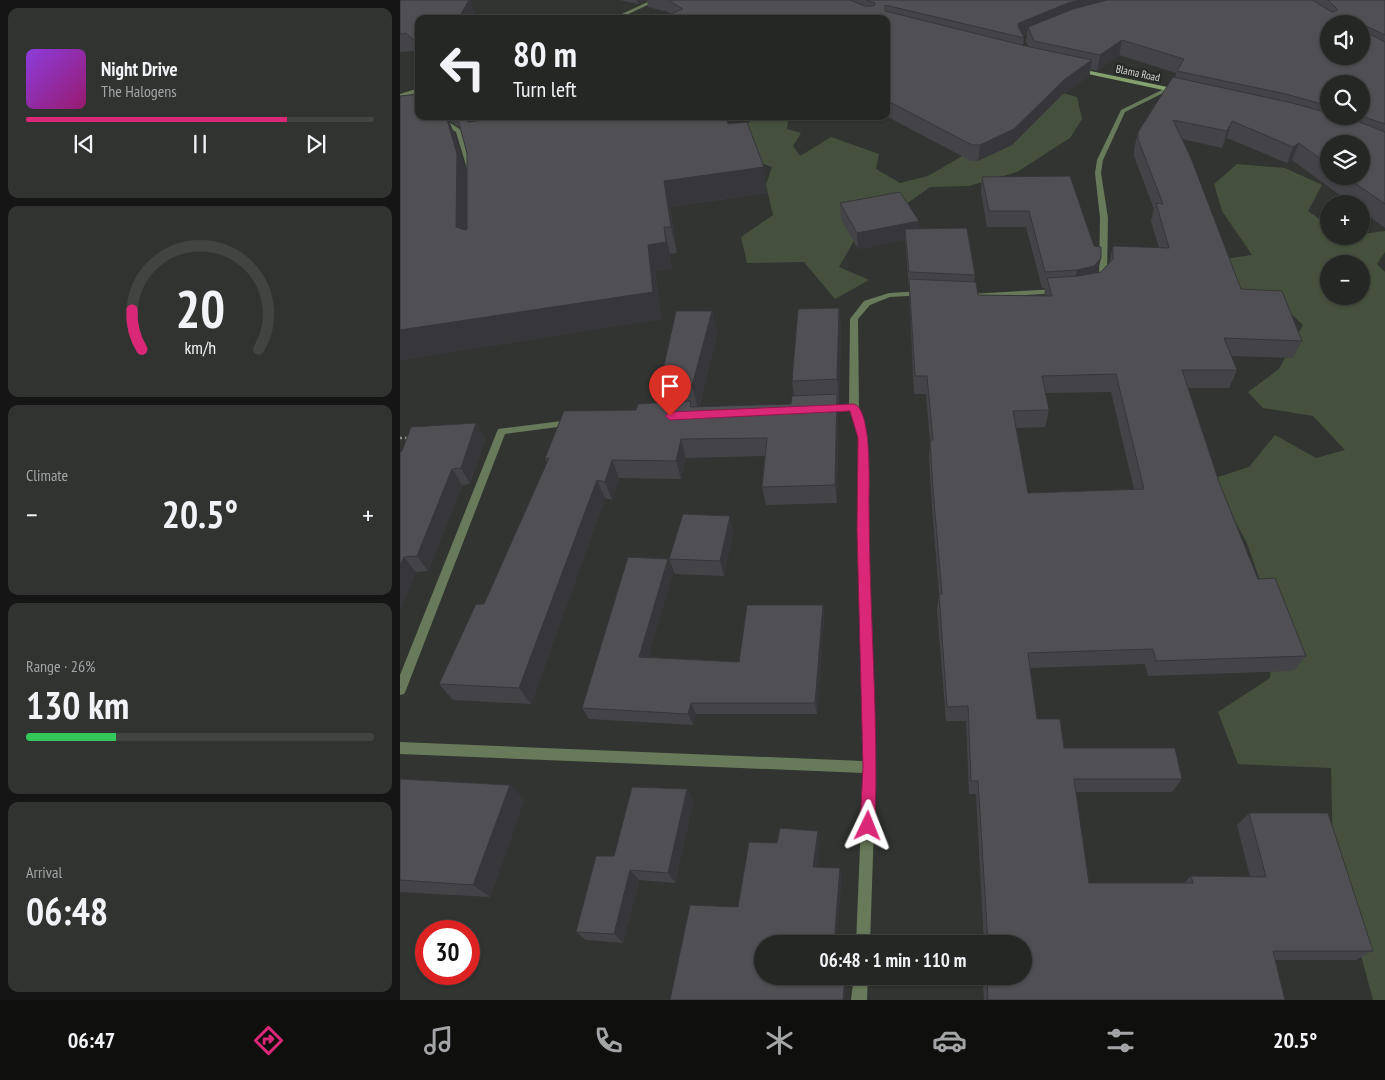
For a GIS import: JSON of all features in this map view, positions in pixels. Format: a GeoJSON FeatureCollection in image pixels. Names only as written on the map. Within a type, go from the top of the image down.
{"type":"FeatureCollection","features":[{"type":"Feature","properties":{"kind":"street"},"geometry":{"type":"LineString","coordinates":[[622,15],[656,0]]}},
{"type":"Feature","properties":{"kind":"street","name":"Blama Road"},"geometry":{"type":"LineString","coordinates":[[1067,68],[1186,93]]}},
{"type":"Feature","properties":{"kind":"street"},"geometry":{"type":"LineString","coordinates":[[1087,287],[1094,286],[1103,275],[1104,218],[1098,173],[1100,160],[1123,111],[1168,89]]}},
{"type":"Feature","properties":{"kind":"street"},"geometry":{"type":"LineString","coordinates":[[402,98],[415,92]]}},
{"type":"Feature","properties":{"kind":"street"},"geometry":{"type":"LineString","coordinates":[[441,120],[459,131],[473,179]]}},
{"type":"Feature","properties":{"kind":"street"},"geometry":{"type":"LineString","coordinates":[[958,295],[1065,290]]}},
{"type":"Feature","properties":{"kind":"street"},"geometry":{"type":"LineString","coordinates":[[863,935],[870,767],[863,530],[863,438],[854,407],[854,319],[867,303],[889,295],[912,292],[930,293]]}},
{"type":"Feature","properties":{"kind":"street"},"geometry":{"type":"LineString","coordinates":[[816,409],[854,407]]}},
{"type":"Feature","properties":{"kind":"street"},"geometry":{"type":"LineString","coordinates":[[400,690],[501,432],[576,423]]}},
{"type":"Feature","properties":{"kind":"street"},"geometry":{"type":"LineString","coordinates":[[400,748],[870,767]]}},
{"type":"Feature","properties":{"kind":"street"},"geometry":{"type":"LineString","coordinates":[[859,1000],[860,985]]}},
{"type":"Feature","properties":{"kind":"path"},"geometry":{"type":"LineString","coordinates":[[400,438],[418,437]]}},
{"type":"Feature","properties":{"kind":"green space"},"geometry":{"type":"Polygon","coordinates":[[[1053,90],[1077,97],[1082,119],[1070,138],[1017,172],[969,186],[930,187],[888,217],[860,230],[839,267],[869,280],[835,299],[804,262],[747,263],[741,237],[773,215],[766,185],[772,167],[740,156],[742,136],[750,120],[788,120],[787,129],[801,133],[793,146],[800,156],[831,137],[879,154],[876,169],[900,183],[928,176],[967,153],[1053,90]]]}},
{"type":"Feature","properties":{"kind":"green space"},"geometry":{"type":"Polygon","coordinates":[[[1237,164],[1285,168],[1322,185],[1308,211],[1320,220],[1320,245],[1370,245],[1370,233],[1385,231],[1385,252],[1377,264],[1385,272],[1385,1000],[1373,1000],[1333,851],[1331,768],[1238,764],[1218,712],[1270,678],[1274,621],[1247,543],[1212,479],[1249,467],[1275,435],[1316,458],[1345,450],[1313,416],[1263,408],[1248,392],[1279,369],[1303,325],[1281,304],[1227,294],[1218,260],[1252,255],[1222,211],[1214,184],[1237,164]]]}},
{"type":"Feature","properties":{"kind":"building"},"geometry":{"type":"Polygon","coordinates":[[[400,0],[469,0],[460,15],[415,15],[415,41],[406,33],[400,34],[400,0]]]}},
{"type":"Feature","properties":{"kind":"building"},"geometry":{"type":"Polygon","coordinates":[[[668,0],[850,0],[865,6],[874,6],[875,3],[866,0],[1080,0],[1019,23],[1018,26],[1024,38],[885,5],[885,11],[1030,47],[1092,60],[1065,79],[1014,129],[980,145],[972,145],[890,102],[890,15],[667,15],[683,9],[668,0]]]}},
{"type":"Feature","properties":{"kind":"building"},"geometry":{"type":"Polygon","coordinates":[[[1107,0],[1312,0],[1332,12],[1338,10],[1328,0],[1385,0],[1385,35],[1370,28],[1370,15],[1320,15],[1320,65],[1370,65],[1370,34],[1385,42],[1385,124],[1370,119],[1370,75],[1320,75],[1320,103],[1286,94],[1177,71],[1184,59],[1122,40],[1100,55],[1034,41],[1028,27],[1073,9],[1107,0]]]}},
{"type":"Feature","properties":{"kind":"building"},"geometry":{"type":"Polygon","coordinates":[[[1173,77],[1288,102],[1320,111],[1320,125],[1367,125],[1385,132],[1385,204],[1358,185],[1370,185],[1370,135],[1320,135],[1320,158],[1299,143],[1293,147],[1232,121],[1227,131],[1173,120],[1191,158],[1241,289],[1282,291],[1302,341],[1224,338],[1237,370],[1182,370],[1219,482],[1258,579],[1275,578],[1306,656],[1156,661],[1153,649],[1028,653],[1037,719],[1060,719],[1064,748],[1175,748],[1182,779],[1074,779],[1089,883],[1193,883],[1191,876],[1266,877],[1249,813],[1328,813],[1373,951],[1273,951],[1285,1000],[988,1000],[987,985],[1032,985],[1032,935],[987,935],[978,781],[971,781],[968,706],[947,707],[939,594],[942,594],[930,440],[933,440],[927,376],[915,376],[909,279],[976,282],[978,295],[1052,296],[1047,278],[1101,272],[1113,259],[1113,246],[1169,248],[1156,203],[1163,204],[1138,139],[1138,132],[1173,77]],[[1116,374],[1042,376],[1049,410],[1013,411],[1028,493],[1144,489],[1116,374]]]}},
{"type":"Feature","properties":{"kind":"building"},"geometry":{"type":"Polygon","coordinates":[[[415,94],[415,120],[447,120],[457,154],[456,227],[465,230],[467,229],[467,153],[458,120],[468,120],[468,122],[484,120],[727,120],[728,124],[747,122],[764,167],[664,181],[671,227],[664,227],[666,242],[648,245],[653,292],[400,330],[400,96],[415,94]]]}},
{"type":"Feature","properties":{"kind":"building"},"geometry":{"type":"Polygon","coordinates":[[[1070,176],[1094,246],[1101,247],[1101,258],[1094,266],[1077,270],[1045,272],[1029,211],[989,211],[982,177],[1070,176]]]}},
{"type":"Feature","properties":{"kind":"building"},"geometry":{"type":"Polygon","coordinates":[[[900,192],[919,221],[857,233],[840,203],[900,192]]]}},
{"type":"Feature","properties":{"kind":"building"},"geometry":{"type":"Polygon","coordinates":[[[967,228],[975,275],[909,272],[905,229],[967,228]]]}},
{"type":"Feature","properties":{"kind":"building"},"geometry":{"type":"Polygon","coordinates":[[[839,308],[837,379],[792,381],[798,309],[839,308]]]}},
{"type":"Feature","properties":{"kind":"building"},"geometry":{"type":"Polygon","coordinates":[[[676,311],[712,311],[692,386],[659,388],[676,311]]]}},
{"type":"Feature","properties":{"kind":"building"},"geometry":{"type":"Polygon","coordinates":[[[837,394],[835,485],[762,487],[767,438],[681,439],[676,461],[612,460],[605,482],[597,480],[519,688],[439,684],[476,604],[484,604],[549,458],[545,458],[564,411],[636,410],[638,404],[691,401],[690,407],[791,404],[792,396],[837,394]]]}},
{"type":"Feature","properties":{"kind":"building"},"geometry":{"type":"Polygon","coordinates":[[[476,423],[461,468],[452,469],[417,556],[404,557],[400,566],[400,452],[411,427],[476,423]]]}},
{"type":"Feature","properties":{"kind":"building"},"geometry":{"type":"Polygon","coordinates":[[[683,514],[730,516],[720,561],[669,559],[683,514]]]}},
{"type":"Feature","properties":{"kind":"building"},"geometry":{"type":"Polygon","coordinates":[[[628,557],[668,559],[639,657],[739,662],[747,605],[823,605],[815,703],[691,703],[688,714],[582,708],[628,557]]]}},
{"type":"Feature","properties":{"kind":"building"},"geometry":{"type":"Polygon","coordinates":[[[400,779],[510,785],[473,885],[400,880],[400,779]]]}},
{"type":"Feature","properties":{"kind":"building"},"geometry":{"type":"Polygon","coordinates":[[[632,787],[687,789],[668,873],[630,870],[614,934],[576,932],[596,856],[614,856],[632,787]]]}},
{"type":"Feature","properties":{"kind":"building"},"geometry":{"type":"Polygon","coordinates":[[[780,828],[818,831],[813,867],[840,868],[835,935],[754,935],[754,985],[844,985],[843,1000],[670,1000],[690,905],[738,907],[749,842],[777,843],[780,828]]]}},
{"type":"Feature","properties":{"kind":"route"},"geometry":{"type":"LineString","coordinates":[[670,416],[854,407],[863,438],[863,530],[870,767],[868,826]]}}]}
